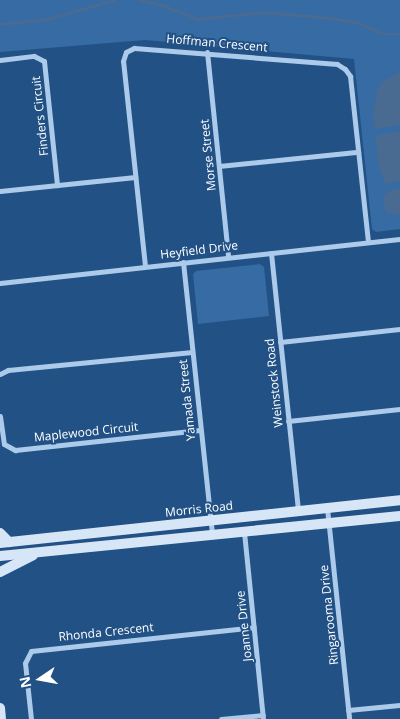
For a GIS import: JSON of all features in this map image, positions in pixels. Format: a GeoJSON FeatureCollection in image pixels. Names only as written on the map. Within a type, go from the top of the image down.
{"type":"FeatureCollection","features":[{"type":"Feature","properties":{"kind":"street","name":"Hoffman Crescent"},"geometry":{"type":"LineString","coordinates":[[144,266],[124,55],[134,48],[207,52],[342,66],[350,76],[368,242]]}},
{"type":"Feature","properties":{"kind":"street","name":"Morse Street"},"geometry":{"type":"LineString","coordinates":[[207,52],[228,256]]}},
{"type":"Feature","properties":{"kind":"street","name":"Finders Circuit"},"geometry":{"type":"LineString","coordinates":[[0,60],[34,56],[44,61],[57,185]]}},
{"type":"Feature","properties":{"kind":"street"},"geometry":{"type":"LineString","coordinates":[[219,166],[358,152]]}},
{"type":"Feature","properties":{"kind":"street"},"geometry":{"type":"LineString","coordinates":[[0,191],[136,177]]}},
{"type":"Feature","properties":{"kind":"street","name":"Heyfield Drive"},"geometry":{"type":"LineString","coordinates":[[0,283],[228,256],[400,239]]}},
{"type":"Feature","properties":{"kind":"street","name":"Weinstock Road"},"geometry":{"type":"LineString","coordinates":[[271,253],[298,511]]}},
{"type":"Feature","properties":{"kind":"street","name":"Yamada Street"},"geometry":{"type":"LineString","coordinates":[[183,262],[212,535]]}},
{"type":"Feature","properties":{"kind":"street"},"geometry":{"type":"LineString","coordinates":[[280,342],[400,329]]}},
{"type":"Feature","properties":{"kind":"street"},"geometry":{"type":"LineString","coordinates":[[0,374],[8,370],[192,352]]}},
{"type":"Feature","properties":{"kind":"street"},"geometry":{"type":"LineString","coordinates":[[288,421],[400,409]]}},
{"type":"Feature","properties":{"kind":"street","name":"Maplewood Circuit"},"geometry":{"type":"LineString","coordinates":[[0,416],[4,444],[15,450],[200,430]]}},
{"type":"Feature","properties":{"kind":"street","name":"Morris Road"},"geometry":{"type":"LineString","coordinates":[[4,543],[400,500]]}},
{"type":"Feature","properties":{"kind":"street","name":"Ringarooma Drive"},"geometry":{"type":"LineString","coordinates":[[327,508],[349,719]]}},
{"type":"Feature","properties":{"kind":"street"},"geometry":{"type":"LineString","coordinates":[[0,556],[36,554],[400,516]]}},
{"type":"Feature","properties":{"kind":"street","name":"Joanne Drive"},"geometry":{"type":"LineString","coordinates":[[244,532],[263,717]]}},
{"type":"Feature","properties":{"kind":"street"},"geometry":{"type":"LineString","coordinates":[[0,533],[4,543]]}},
{"type":"Feature","properties":{"kind":"street"},"geometry":{"type":"LineString","coordinates":[[0,572],[36,554]]}},
{"type":"Feature","properties":{"kind":"street","name":"Rhonda Crescent"},"geometry":{"type":"LineString","coordinates":[[31,719],[25,663],[31,651],[254,627]]}},
{"type":"Feature","properties":{"kind":"street"},"geometry":{"type":"LineString","coordinates":[[348,710],[400,705]]}},
{"type":"Feature","properties":{"kind":"street"},"geometry":{"type":"LineString","coordinates":[[0,708],[1,719]]}},
{"type":"Feature","properties":{"kind":"street"},"geometry":{"type":"LineString","coordinates":[[221,719],[263,717]]}},
{"type":"Feature","properties":{"kind":"shaded area"},"geometry":{"type":"Polygon","coordinates":[[[0,0],[400,0],[400,229],[376,232],[372,229],[354,59],[145,40],[0,52],[0,0]]]}},
{"type":"Feature","properties":{"kind":"shaded area"},"geometry":{"type":"Polygon","coordinates":[[[400,72],[400,125],[375,129],[373,116],[377,90],[383,81],[400,72]]]}},
{"type":"Feature","properties":{"kind":"shaded area"},"geometry":{"type":"Polygon","coordinates":[[[400,131],[400,181],[385,184],[379,167],[375,136],[400,131]]]}},
{"type":"Feature","properties":{"kind":"shaded area"},"geometry":{"type":"Polygon","coordinates":[[[400,188],[400,215],[386,213],[383,198],[389,191],[400,188]]]}},
{"type":"Feature","properties":{"kind":"shaded area"},"geometry":{"type":"Polygon","coordinates":[[[260,264],[264,267],[269,316],[198,324],[193,274],[196,271],[260,264]]]}},
{"type":"Feature","properties":{"kind":"waterway"},"geometry":{"type":"LineString","coordinates":[[0,24],[47,19],[114,0]]}},
{"type":"Feature","properties":{"kind":"waterway"},"geometry":{"type":"LineString","coordinates":[[139,0],[160,4],[198,19],[264,12],[331,18],[358,23],[384,34],[400,34]]}}]}
